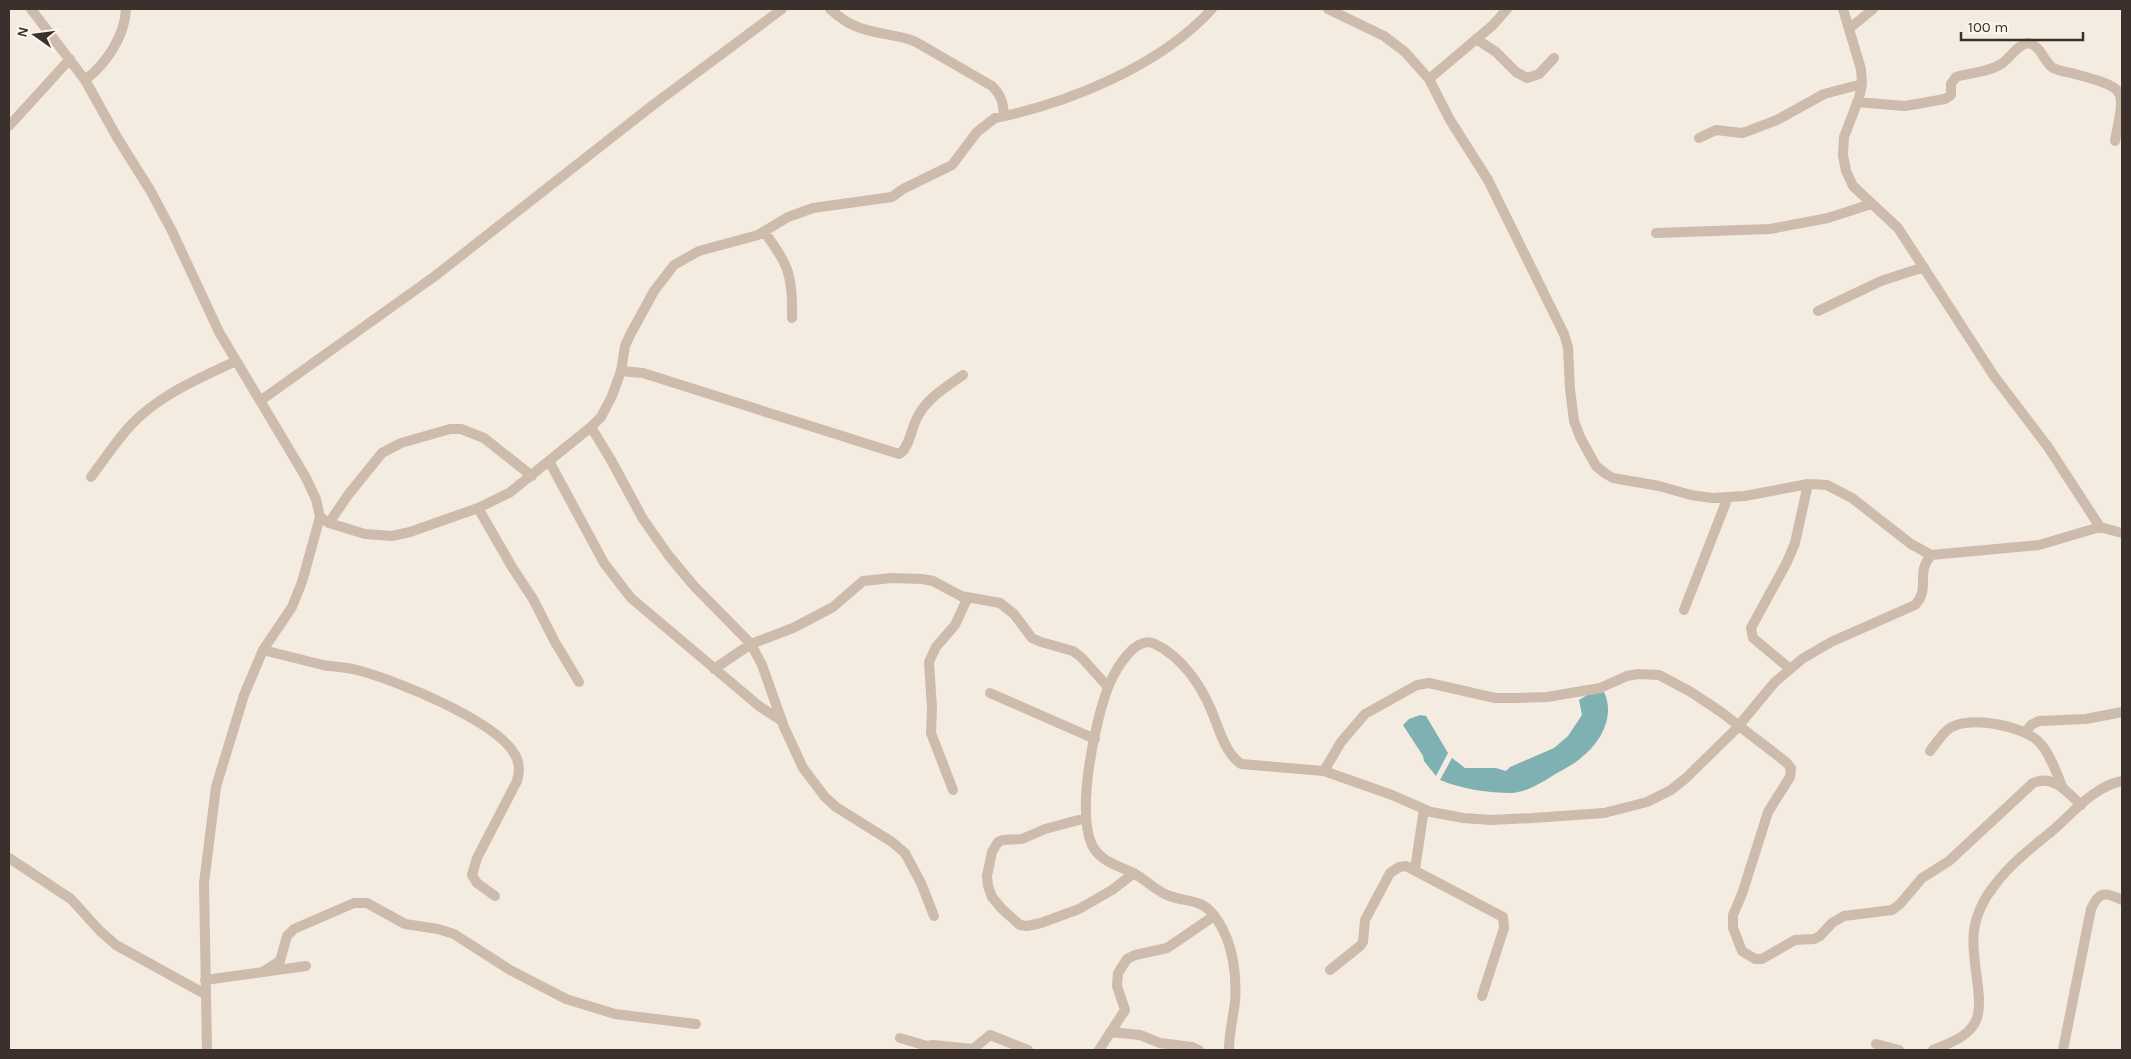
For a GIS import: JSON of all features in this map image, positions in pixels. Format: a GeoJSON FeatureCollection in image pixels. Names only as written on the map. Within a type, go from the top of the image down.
{"type":"FeatureCollection","features":[{"type":"Feature","properties":{"kind":"street"},"geometry":{"type":"LineString","coordinates":[[31,9],[85,80],[168,223],[219,332],[305,476],[316,499],[320,516],[297,597],[279,628],[263,650],[244,695],[216,787],[204,883],[207,1050]]}},
{"type":"Feature","properties":{"kind":"street"},"geometry":{"type":"LineString","coordinates":[[85,80],[96,71],[120,36],[126,9]]}},
{"type":"Feature","properties":{"kind":"street"},"geometry":{"type":"LineString","coordinates":[[260,401],[436,276],[653,105],[782,9]]}},
{"type":"Feature","properties":{"kind":"street"},"geometry":{"type":"LineString","coordinates":[[830,9],[852,25],[870,31],[904,37],[916,42],[992,86],[1000,94],[1003,101],[1004,116]]}},
{"type":"Feature","properties":{"kind":"street"},"geometry":{"type":"LineString","coordinates":[[320,516],[329,523],[365,534],[392,536],[410,532],[478,508],[509,493],[590,427],[607,406],[621,371],[625,346],[630,335],[654,291],[674,265],[699,251],[742,241],[764,232],[788,218],[813,208],[892,197],[952,164],[977,132],[988,122],[1062,99],[1138,66],[1169,46],[1212,9]]}},
{"type":"Feature","properties":{"kind":"street"},"geometry":{"type":"LineString","coordinates":[[1328,9],[1384,36],[1405,52],[1429,79],[1450,120],[1488,180],[1564,334],[1568,348],[1568,374],[1574,421],[1580,437],[1596,466],[1606,474],[1613,478],[1659,486],[1691,495],[1728,498],[1808,484],[1826,485],[1841,491],[1911,544],[1931,555],[2039,545],[2100,527],[2122,533]]}},
{"type":"Feature","properties":{"kind":"street"},"geometry":{"type":"LineString","coordinates":[[1429,79],[1476,39],[1507,9]]}},
{"type":"Feature","properties":{"kind":"street"},"geometry":{"type":"LineString","coordinates":[[1843,9],[1860,61],[1862,84],[1844,136],[1843,155],[1846,171],[1853,186],[1898,228],[1994,376],[2048,448],[2100,527]]}},
{"type":"Feature","properties":{"kind":"street"},"geometry":{"type":"LineString","coordinates":[[1850,28],[1873,9]]}},
{"type":"Feature","properties":{"kind":"street"},"geometry":{"type":"LineString","coordinates":[[1476,39],[1496,52],[1516,72],[1527,78],[1539,74],[1554,58]]}},
{"type":"Feature","properties":{"kind":"street"},"geometry":{"type":"LineString","coordinates":[[1857,102],[1898,106],[1945,99],[1951,95],[1951,84],[1956,77],[1987,71],[2003,63],[2019,47],[2029,43],[2038,48],[2052,67],[2114,86],[2118,91],[2121,106],[2115,141]]}},
{"type":"Feature","properties":{"kind":"street"},"geometry":{"type":"LineString","coordinates":[[9,126],[70,59]]}},
{"type":"Feature","properties":{"kind":"street"},"geometry":{"type":"LineString","coordinates":[[1699,138],[1716,130],[1748,132],[1777,120],[1824,94],[1862,84]]}},
{"type":"Feature","properties":{"kind":"street"},"geometry":{"type":"LineString","coordinates":[[1656,232],[1770,229],[1828,218],[1871,204]]}},
{"type":"Feature","properties":{"kind":"street"},"geometry":{"type":"LineString","coordinates":[[764,232],[778,249],[790,272],[793,294],[792,318]]}},
{"type":"Feature","properties":{"kind":"street"},"geometry":{"type":"LineString","coordinates":[[1818,312],[1882,282],[1924,267]]}},
{"type":"Feature","properties":{"kind":"street"},"geometry":{"type":"LineString","coordinates":[[90,477],[131,425],[150,408],[175,391],[236,361]]}},
{"type":"Feature","properties":{"kind":"street"},"geometry":{"type":"LineString","coordinates":[[621,371],[650,375],[899,454],[906,448],[916,419],[925,404],[963,375]]}},
{"type":"Feature","properties":{"kind":"street"},"geometry":{"type":"LineString","coordinates":[[590,427],[611,460],[643,519],[669,556],[694,586],[751,644],[762,664],[782,721],[803,768],[825,797],[848,816],[892,842],[905,853],[921,883],[934,916]]}},
{"type":"Feature","properties":{"kind":"street"},"geometry":{"type":"LineString","coordinates":[[329,523],[348,495],[382,453],[401,442],[450,429],[473,432],[484,438],[532,476]]}},
{"type":"Feature","properties":{"kind":"street"},"geometry":{"type":"LineString","coordinates":[[548,461],[604,563],[631,598],[660,625],[759,706],[782,721]]}},
{"type":"Feature","properties":{"kind":"street"},"geometry":{"type":"LineString","coordinates":[[1789,668],[1753,638],[1751,628],[1795,543],[1808,484]]}},
{"type":"Feature","properties":{"kind":"street"},"geometry":{"type":"LineString","coordinates":[[1684,610],[1728,498]]}},
{"type":"Feature","properties":{"kind":"street"},"geometry":{"type":"LineString","coordinates":[[478,508],[533,599],[555,642],[579,682]]}},
{"type":"Feature","properties":{"kind":"street"},"geometry":{"type":"LineString","coordinates":[[1229,1050],[1235,971],[1224,933],[1214,916],[1201,903],[1159,891],[1134,873],[1100,856],[1092,845],[1086,818],[1088,784],[1095,738],[1108,687],[1115,672],[1132,650],[1146,642],[1153,643],[1172,656],[1192,675],[1202,691],[1220,734],[1236,761],[1245,766],[1324,771],[1447,816],[1492,820],[1604,813],[1647,802],[1671,790],[1686,778],[1789,668],[1812,651],[1915,605],[1922,596],[1923,567],[1931,555]]}},
{"type":"Feature","properties":{"kind":"street"},"geometry":{"type":"LineString","coordinates":[[714,669],[751,644],[793,628],[834,607],[863,581],[872,579],[933,581],[952,593],[1000,603],[1007,607],[1032,638],[1073,651],[1081,657],[1108,687]]}},
{"type":"Feature","properties":{"kind":"street"},"geometry":{"type":"LineString","coordinates":[[953,790],[931,732],[932,709],[929,662],[936,647],[955,625],[968,597]]}},
{"type":"Feature","properties":{"kind":"street"},"geometry":{"type":"LineString","coordinates":[[263,650],[324,665],[356,670],[388,680],[452,707],[494,732],[517,758],[520,769],[517,782],[477,858],[472,875],[477,883],[496,896]]}},
{"type":"Feature","properties":{"kind":"street"},"geometry":{"type":"LineString","coordinates":[[1324,771],[1340,742],[1365,714],[1417,685],[1429,683],[1442,685],[1467,693],[1495,698],[1547,697],[1600,688],[1627,676],[1638,674],[1659,675],[1698,697],[1738,724],[1790,764],[1792,768],[1790,777],[1768,812],[1742,894],[1733,915],[1733,928],[1742,952],[1755,959],[1762,959],[1795,940],[1814,939],[1820,936],[1832,923],[1844,916],[1892,910],[1900,904],[1922,878],[1949,860],[2033,783],[2041,780],[2050,781],[2063,789],[2081,805]]}},
{"type":"Feature","properties":{"kind":"street"},"geometry":{"type":"LineString","coordinates":[[990,693],[1095,738]]}},
{"type":"Feature","properties":{"kind":"street"},"geometry":{"type":"LineString","coordinates":[[2026,732],[2031,725],[2039,721],[2086,720],[2122,712]]}},
{"type":"Feature","properties":{"kind":"street"},"geometry":{"type":"LineString","coordinates":[[1930,752],[1950,728],[1960,724],[1979,722],[1996,724],[2026,732],[2039,742],[2046,752],[2063,789]]}},
{"type":"Feature","properties":{"kind":"street"},"geometry":{"type":"LineString","coordinates":[[1933,1050],[1964,1036],[1973,1027],[1978,1016],[1972,943],[1978,915],[1993,886],[2022,854],[2081,805],[2104,788],[2122,781]]}},
{"type":"Feature","properties":{"kind":"street"},"geometry":{"type":"LineString","coordinates":[[1415,869],[1424,809]]}},
{"type":"Feature","properties":{"kind":"street"},"geometry":{"type":"LineString","coordinates":[[1086,818],[1045,829],[1022,839],[998,842],[992,852],[987,876],[992,896],[1002,909],[1020,925],[1026,926],[1041,923],[1079,909],[1134,873]]}},
{"type":"Feature","properties":{"kind":"street"},"geometry":{"type":"LineString","coordinates":[[9,858],[71,899],[100,931],[116,945],[205,994]]}},
{"type":"Feature","properties":{"kind":"street"},"geometry":{"type":"LineString","coordinates":[[1330,970],[1363,942],[1365,920],[1390,873],[1399,867],[1406,866],[1415,869],[1503,917],[1504,928],[1482,996]]}},
{"type":"Feature","properties":{"kind":"street"},"geometry":{"type":"LineString","coordinates":[[2063,1050],[2091,909],[2095,899],[2100,895],[2108,894],[2122,900]]}},
{"type":"Feature","properties":{"kind":"street"},"geometry":{"type":"LineString","coordinates":[[264,971],[280,961],[287,936],[294,929],[338,909],[362,902],[374,906],[405,924],[438,929],[454,934],[510,970],[566,999],[615,1014],[696,1024]]}},
{"type":"Feature","properties":{"kind":"street"},"geometry":{"type":"LineString","coordinates":[[1099,1050],[1124,1010],[1117,986],[1118,973],[1127,959],[1134,955],[1167,948],[1214,916]]}},
{"type":"Feature","properties":{"kind":"street"},"geometry":{"type":"LineString","coordinates":[[205,980],[306,966]]}},
{"type":"Feature","properties":{"kind":"street"},"geometry":{"type":"LineString","coordinates":[[1110,1032],[1140,1035],[1160,1043],[1192,1047],[1199,1050]]}},
{"type":"Feature","properties":{"kind":"street"},"geometry":{"type":"LineString","coordinates":[[900,1038],[926,1048],[973,1049],[990,1035],[1028,1050]]}},
{"type":"Feature","properties":{"kind":"street"},"geometry":{"type":"LineString","coordinates":[[1876,1044],[1899,1050]]}},
{"type":"Feature","properties":{"kind":"water"},"geometry":{"type":"Polygon","coordinates":[[[1604,692],[1607,700],[1607,718],[1605,727],[1596,743],[1577,761],[1536,786],[1524,791],[1503,793],[1466,788],[1440,780],[1452,758],[1465,768],[1496,768],[1506,771],[1510,767],[1554,748],[1568,736],[1582,715],[1579,700],[1587,695],[1604,692]]]}},
{"type":"Feature","properties":{"kind":"water"},"geometry":{"type":"Polygon","coordinates":[[[1420,715],[1426,716],[1448,753],[1436,776],[1424,761],[1423,756],[1403,725],[1409,719],[1420,715]]]}}]}
